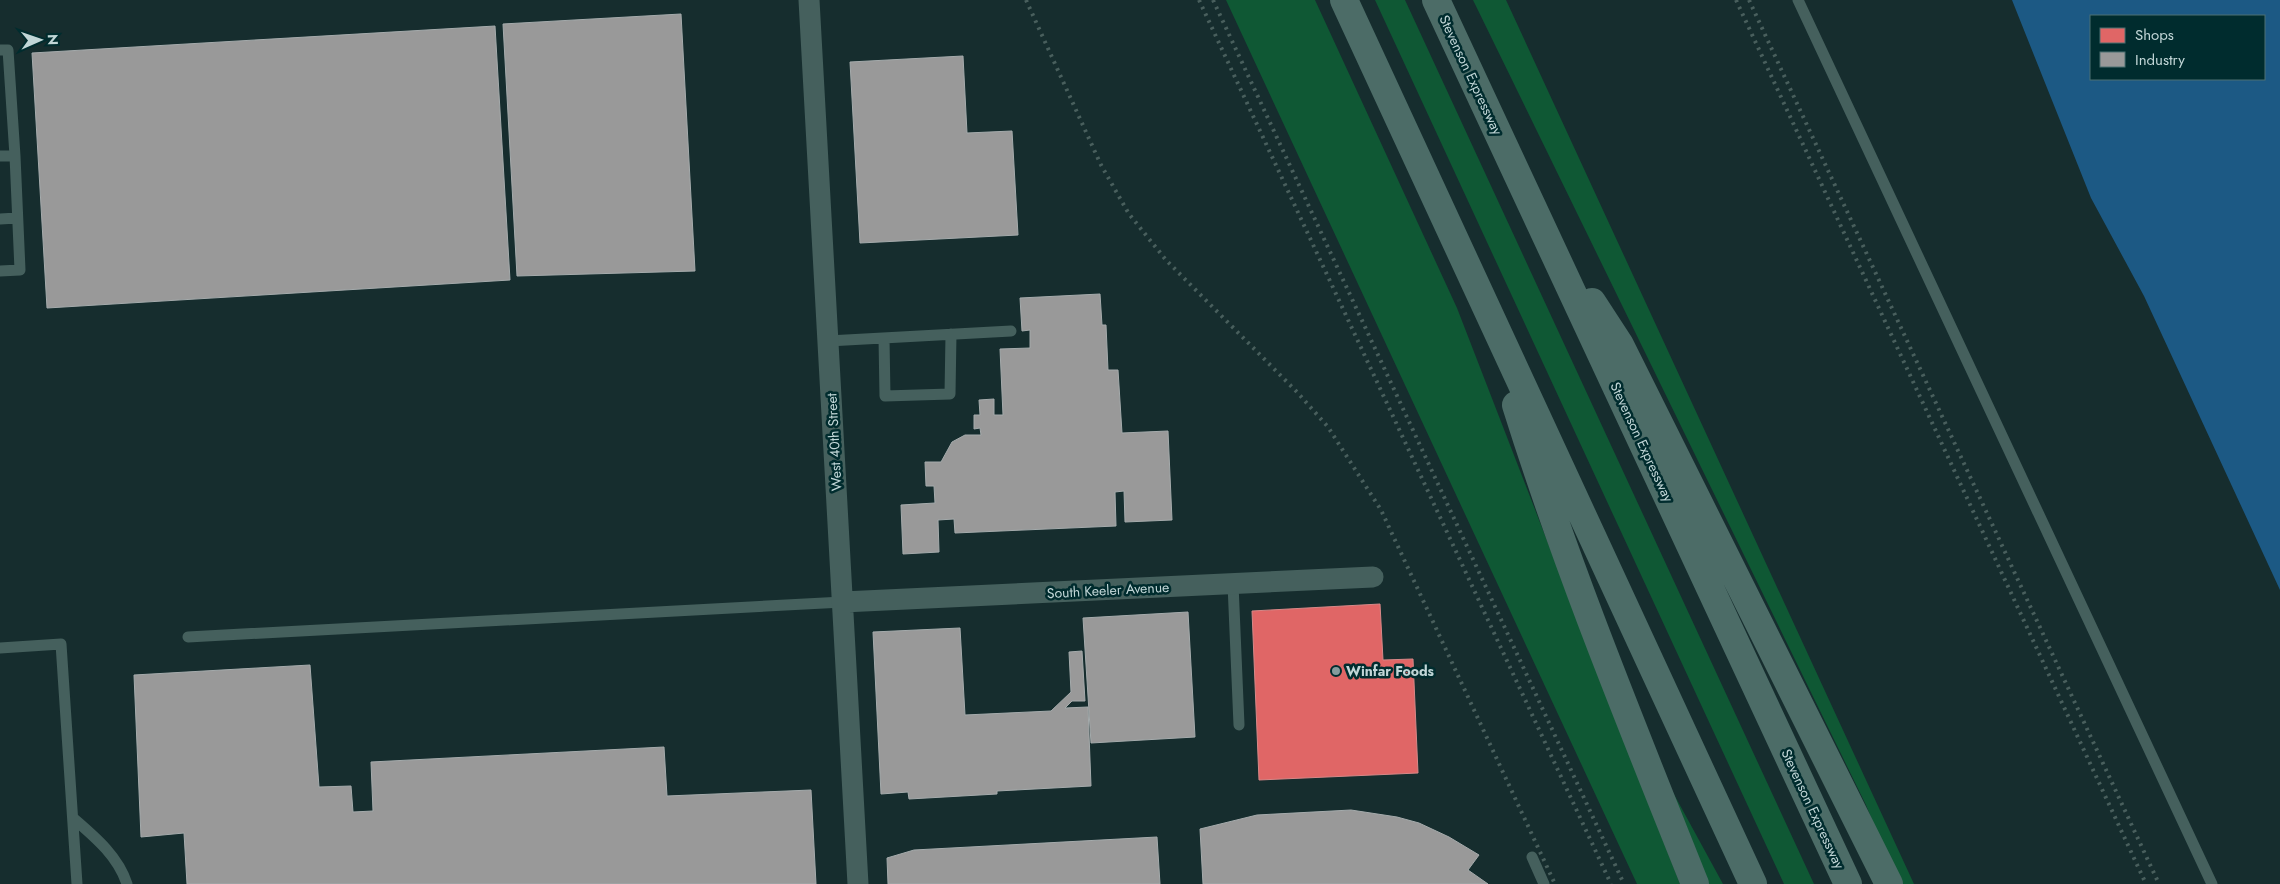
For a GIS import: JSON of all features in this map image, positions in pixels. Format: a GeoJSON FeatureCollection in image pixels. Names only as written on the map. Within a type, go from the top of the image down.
{"type":"FeatureCollection","features":[{"type":"Feature","properties":{"kind":"highway"},"geometry":{"type":"LineString","coordinates":[[1344,0],[1753,884]]}},
{"type":"Feature","properties":{"kind":"highway","name":"Stevenson Expressway"},"geometry":{"type":"LineString","coordinates":[[1436,0],[1848,884]]}},
{"type":"Feature","properties":{"kind":"highway"},"geometry":{"type":"LineString","coordinates":[[1534,210],[1620,345],[1889,884]]}},
{"type":"Feature","properties":{"kind":"highway"},"geometry":{"type":"LineString","coordinates":[[1482,299],[1533,460],[1616,687],[1695,884]]}},
{"type":"Feature","properties":{"kind":"street","name":"West 40th Street"},"geometry":{"type":"LineString","coordinates":[[809,0],[858,884]]}},
{"type":"Feature","properties":{"kind":"street","name":"South Keeler Avenue"},"geometry":{"type":"LineString","coordinates":[[843,602],[1373,577]]}},
{"type":"Feature","properties":{"kind":"lane"},"geometry":{"type":"LineString","coordinates":[[1798,0],[2212,884]]}},
{"type":"Feature","properties":{"kind":"lane"},"geometry":{"type":"LineString","coordinates":[[0,50],[8,50],[20,270],[0,271]]}},
{"type":"Feature","properties":{"kind":"lane"},"geometry":{"type":"LineString","coordinates":[[0,156],[15,156]]}},
{"type":"Feature","properties":{"kind":"lane"},"geometry":{"type":"LineString","coordinates":[[0,219],[17,218]]}},
{"type":"Feature","properties":{"kind":"lane"},"geometry":{"type":"LineString","coordinates":[[828,341],[1011,331]]}},
{"type":"Feature","properties":{"kind":"lane"},"geometry":{"type":"LineString","coordinates":[[884,338],[886,396],[950,394],[951,334]]}},
{"type":"Feature","properties":{"kind":"lane"},"geometry":{"type":"LineString","coordinates":[[1233,584],[1239,726]]}},
{"type":"Feature","properties":{"kind":"lane"},"geometry":{"type":"LineString","coordinates":[[188,637],[843,602]]}},
{"type":"Feature","properties":{"kind":"lane"},"geometry":{"type":"LineString","coordinates":[[0,648],[61,644],[77,884]]}},
{"type":"Feature","properties":{"kind":"lane"},"geometry":{"type":"LineString","coordinates":[[73,818],[101,843],[122,868],[127,884]]}},
{"type":"Feature","properties":{"kind":"lane"},"geometry":{"type":"LineString","coordinates":[[1532,857],[1544,884]]}},
{"type":"Feature","properties":{"kind":"green space"},"geometry":{"type":"Polygon","coordinates":[[[1226,0],[1315,0],[1457,308],[1680,884],[1637,884],[1226,0]]]}},
{"type":"Feature","properties":{"kind":"green space"},"geometry":{"type":"Polygon","coordinates":[[[1375,0],[1405,0],[1814,884],[1784,884],[1375,0]]]}},
{"type":"Feature","properties":{"kind":"green space"},"geometry":{"type":"Polygon","coordinates":[[[1473,0],[1506,0],[1914,884],[1898,884],[1866,805],[1473,0]]]}},
{"type":"Feature","properties":{"kind":"green space"},"geometry":{"type":"Polygon","coordinates":[[[1670,787],[1723,884],[1706,884],[1670,787]]]}},
{"type":"Feature","properties":{"kind":"water"},"geometry":{"type":"Polygon","coordinates":[[[2012,0],[2280,0],[2280,590],[2144,296],[2091,198],[2012,0]]]}},
{"type":"Feature","properties":{"kind":"building: Shops"},"geometry":{"type":"Polygon","coordinates":[[[1380,604],[1383,660],[1413,659],[1418,773],[1259,780],[1252,611],[1380,604]]]}},
{"type":"Feature","properties":{"kind":"building: Industry"},"geometry":{"type":"Polygon","coordinates":[[[681,14],[695,271],[517,276],[503,24],[681,14]]]}},
{"type":"Feature","properties":{"kind":"building: Industry"},"geometry":{"type":"Polygon","coordinates":[[[495,26],[510,280],[47,308],[32,53],[495,26]]]}},
{"type":"Feature","properties":{"kind":"building: Industry"},"geometry":{"type":"Polygon","coordinates":[[[963,56],[967,133],[1012,131],[1018,235],[860,243],[850,62],[963,56]]]}},
{"type":"Feature","properties":{"kind":"building: Industry"},"geometry":{"type":"Polygon","coordinates":[[[1100,294],[1102,325],[1106,325],[1108,370],[1118,370],[1122,433],[1168,431],[1172,520],[1125,522],[1124,491],[1115,492],[1116,526],[955,533],[954,519],[938,520],[939,552],[903,554],[901,505],[935,503],[934,486],[926,486],[925,462],[941,462],[952,442],[965,435],[981,435],[980,428],[974,429],[974,415],[980,415],[979,400],[994,399],[994,415],[1003,415],[1000,349],[1030,348],[1030,330],[1022,331],[1020,298],[1100,294]]]}},
{"type":"Feature","properties":{"kind":"building: Industry"},"geometry":{"type":"Polygon","coordinates":[[[1188,612],[1195,737],[1091,743],[1083,618],[1188,612]]]}},
{"type":"Feature","properties":{"kind":"building: Industry"},"geometry":{"type":"Polygon","coordinates":[[[960,628],[965,715],[1051,711],[1071,692],[1069,652],[1082,651],[1085,701],[1072,701],[1065,708],[1088,707],[1091,786],[997,791],[997,794],[909,799],[908,792],[881,794],[873,632],[960,628]]]}},
{"type":"Feature","properties":{"kind":"building: Industry"},"geometry":{"type":"Polygon","coordinates":[[[310,665],[319,787],[351,786],[353,812],[373,811],[371,762],[664,747],[667,796],[811,790],[816,884],[187,884],[184,833],[141,837],[134,675],[310,665]]]}},
{"type":"Feature","properties":{"kind":"building: Industry"},"geometry":{"type":"Polygon","coordinates":[[[1351,810],[1397,817],[1419,823],[1449,837],[1479,855],[1468,870],[1488,884],[1203,884],[1200,829],[1257,815],[1351,810]]]}},
{"type":"Feature","properties":{"kind":"building: Industry"},"geometry":{"type":"Polygon","coordinates":[[[1157,837],[1160,884],[888,884],[887,858],[914,850],[1157,837]]]}},
{"type":"Feature","properties":{"kind":"railway"},"geometry":{"type":"LineString","coordinates":[[1026,0],[1101,165],[1129,214],[1166,260],[1297,392],[1328,427],[1381,510],[1555,884]]}},
{"type":"Feature","properties":{"kind":"railway"},"geometry":{"type":"LineString","coordinates":[[1199,0],[1611,884]]}},
{"type":"Feature","properties":{"kind":"railway"},"geometry":{"type":"LineString","coordinates":[[1213,0],[1624,884]]}},
{"type":"Feature","properties":{"kind":"railway"},"geometry":{"type":"LineString","coordinates":[[1736,0],[2146,884]]}},
{"type":"Feature","properties":{"kind":"railway"},"geometry":{"type":"LineString","coordinates":[[1749,0],[2159,884]]}},
{"type":"Feature","properties":{"kind":"place","name":"Winfar Foods"},"geometry":{"type":"Point","coordinates":[1336,671]}}]}
